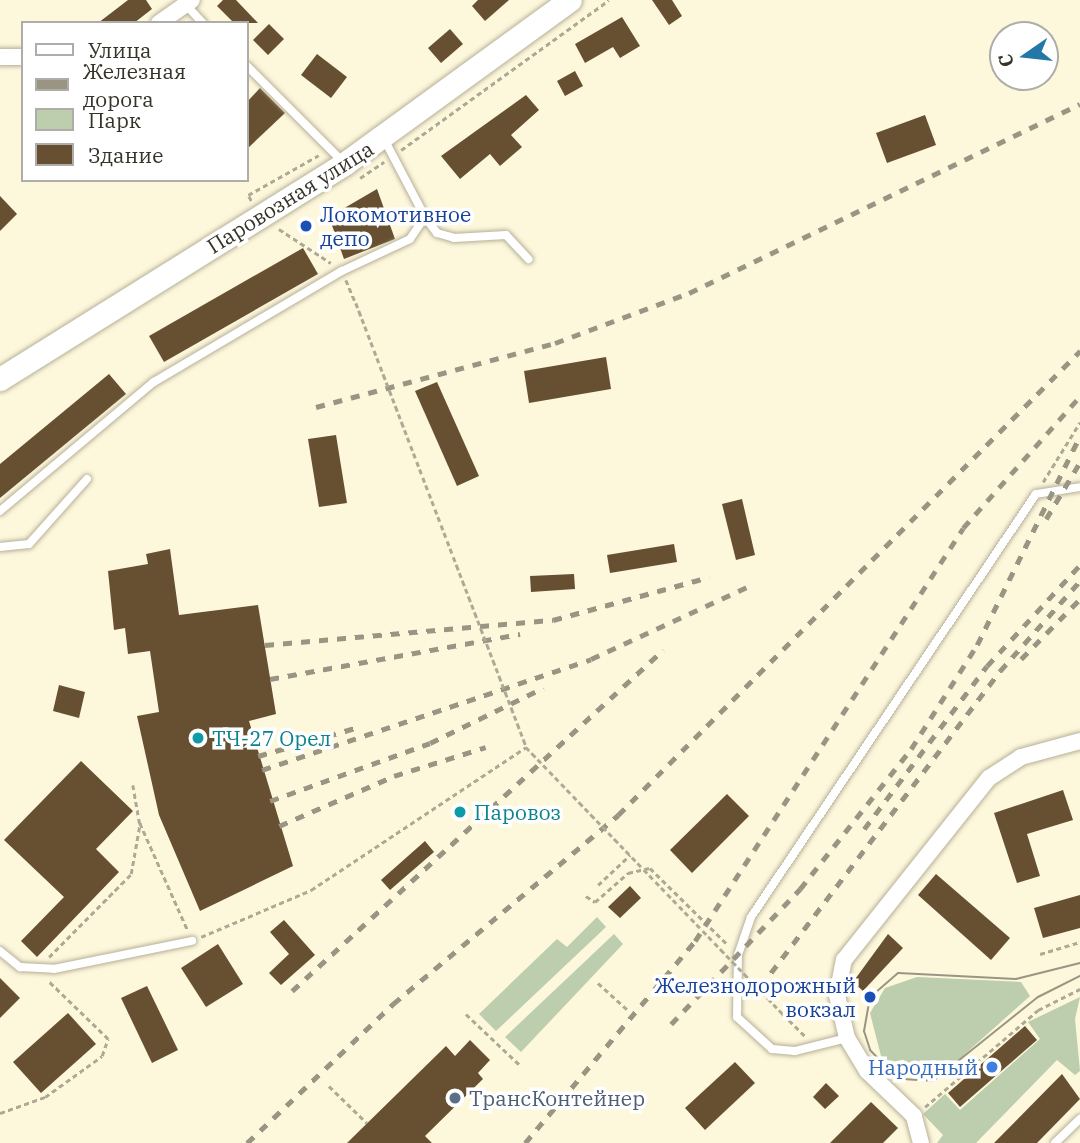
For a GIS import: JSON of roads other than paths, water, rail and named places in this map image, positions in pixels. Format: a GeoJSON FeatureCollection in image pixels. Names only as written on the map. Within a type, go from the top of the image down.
{"type":"FeatureCollection","features":[{"type":"Feature","properties":{"kind":"main road","name":"Паровозная улица"},"geometry":{"type":"LineString","coordinates":[[0,379],[346,175],[388,147],[570,0]]}},
{"type":"Feature","properties":{"kind":"street"},"geometry":{"type":"LineString","coordinates":[[162,21],[189,3]]}},
{"type":"Feature","properties":{"kind":"street"},"geometry":{"type":"LineString","coordinates":[[0,57],[21,57]]}},
{"type":"Feature","properties":{"kind":"street"},"geometry":{"type":"LineString","coordinates":[[921,1143],[914,1116],[867,1071],[847,1038],[837,995],[844,960],[989,778],[1021,757],[1079,745]]}},
{"type":"Feature","properties":{"kind":"lane"},"geometry":{"type":"LineString","coordinates":[[189,3],[202,21]]}},
{"type":"Feature","properties":{"kind":"lane"},"geometry":{"type":"LineString","coordinates":[[248,67],[346,175]]}},
{"type":"Feature","properties":{"kind":"lane"},"geometry":{"type":"LineString","coordinates":[[388,147],[425,217],[437,233],[454,238],[506,235],[528,259]]}},
{"type":"Feature","properties":{"kind":"lane"},"geometry":{"type":"LineString","coordinates":[[0,511],[154,382],[342,271],[410,239],[425,217]]}},
{"type":"Feature","properties":{"kind":"lane"},"geometry":{"type":"LineString","coordinates":[[0,547],[30,544],[87,479]]}},
{"type":"Feature","properties":{"kind":"lane"},"geometry":{"type":"LineString","coordinates":[[847,1038],[795,1051],[772,1049],[737,1017],[738,955],[751,917],[1036,494],[1080,487]]}},
{"type":"Feature","properties":{"kind":"lane"},"geometry":{"type":"LineString","coordinates":[[0,951],[36,970],[192,941]]}},
{"type":"Feature","properties":{"kind":"lane"},"geometry":{"type":"LineString","coordinates":[[1055,1143],[1080,1119]]}},
{"type":"Feature","properties":{"kind":"tram line"},"geometry":{"type":"LineString","coordinates":[[1080,963],[1016,979],[898,973],[870,997],[864,1031],[870,1050],[889,1070],[903,1079],[933,1081],[1038,997],[1080,976]]}},
{"type":"Feature","properties":{"kind":"railway"},"geometry":{"type":"LineString","coordinates":[[316,407],[555,343],[689,293],[1080,104]]}},
{"type":"Feature","properties":{"kind":"railway"},"geometry":{"type":"LineString","coordinates":[[247,1143],[393,1004],[618,815],[1080,351]]}},
{"type":"Feature","properties":{"kind":"railway"},"geometry":{"type":"LineString","coordinates":[[525,1143],[695,941],[963,528],[1080,396]]}},
{"type":"Feature","properties":{"kind":"railway"},"geometry":{"type":"LineString","coordinates":[[671,1024],[800,889],[911,749],[977,645],[1080,436]]}},
{"type":"Feature","properties":{"kind":"railway"},"geometry":{"type":"LineString","coordinates":[[1046,519],[1080,462]]}},
{"type":"Feature","properties":{"kind":"railway"},"geometry":{"type":"LineString","coordinates":[[864,829],[987,666],[1080,565]]}},
{"type":"Feature","properties":{"kind":"railway"},"geometry":{"type":"LineString","coordinates":[[265,645],[553,620],[709,577]]}},
{"type":"Feature","properties":{"kind":"railway"},"geometry":{"type":"LineString","coordinates":[[760,987],[1000,671],[1080,581]]}},
{"type":"Feature","properties":{"kind":"railway"},"geometry":{"type":"LineString","coordinates":[[262,770],[591,659],[751,585]]}},
{"type":"Feature","properties":{"kind":"railway"},"geometry":{"type":"LineString","coordinates":[[1021,659],[1080,599]]}},
{"type":"Feature","properties":{"kind":"railway"},"geometry":{"type":"LineString","coordinates":[[270,679],[520,634]]}},
{"type":"Feature","properties":{"kind":"railway"},"geometry":{"type":"LineString","coordinates":[[292,991],[663,650]]}},
{"type":"Feature","properties":{"kind":"railway"},"geometry":{"type":"LineString","coordinates":[[270,801],[430,743],[543,688]]}},
{"type":"Feature","properties":{"kind":"railway"},"geometry":{"type":"LineString","coordinates":[[258,756],[355,728]]}},
{"type":"Feature","properties":{"kind":"railway"},"geometry":{"type":"LineString","coordinates":[[279,826],[394,776],[486,747]]}},
{"type":"Feature","properties":{"kind":"place","name":"Локомотивное депо"},"geometry":{"type":"Point","coordinates":[306,226]}},
{"type":"Feature","properties":{"kind":"place","name":"ТЧ-27 Орел"},"geometry":{"type":"Point","coordinates":[198,738]}},
{"type":"Feature","properties":{"kind":"place","name":"Паровоз"},"geometry":{"type":"Point","coordinates":[460,812]}},
{"type":"Feature","properties":{"kind":"place","name":"Железнодорожный вокзал"},"geometry":{"type":"Point","coordinates":[870,997]}},
{"type":"Feature","properties":{"kind":"place","name":"Народный"},"geometry":{"type":"Point","coordinates":[992,1067]}},
{"type":"Feature","properties":{"kind":"place","name":"ТрансКонтейнер"},"geometry":{"type":"Point","coordinates":[455,1098]}}]}
